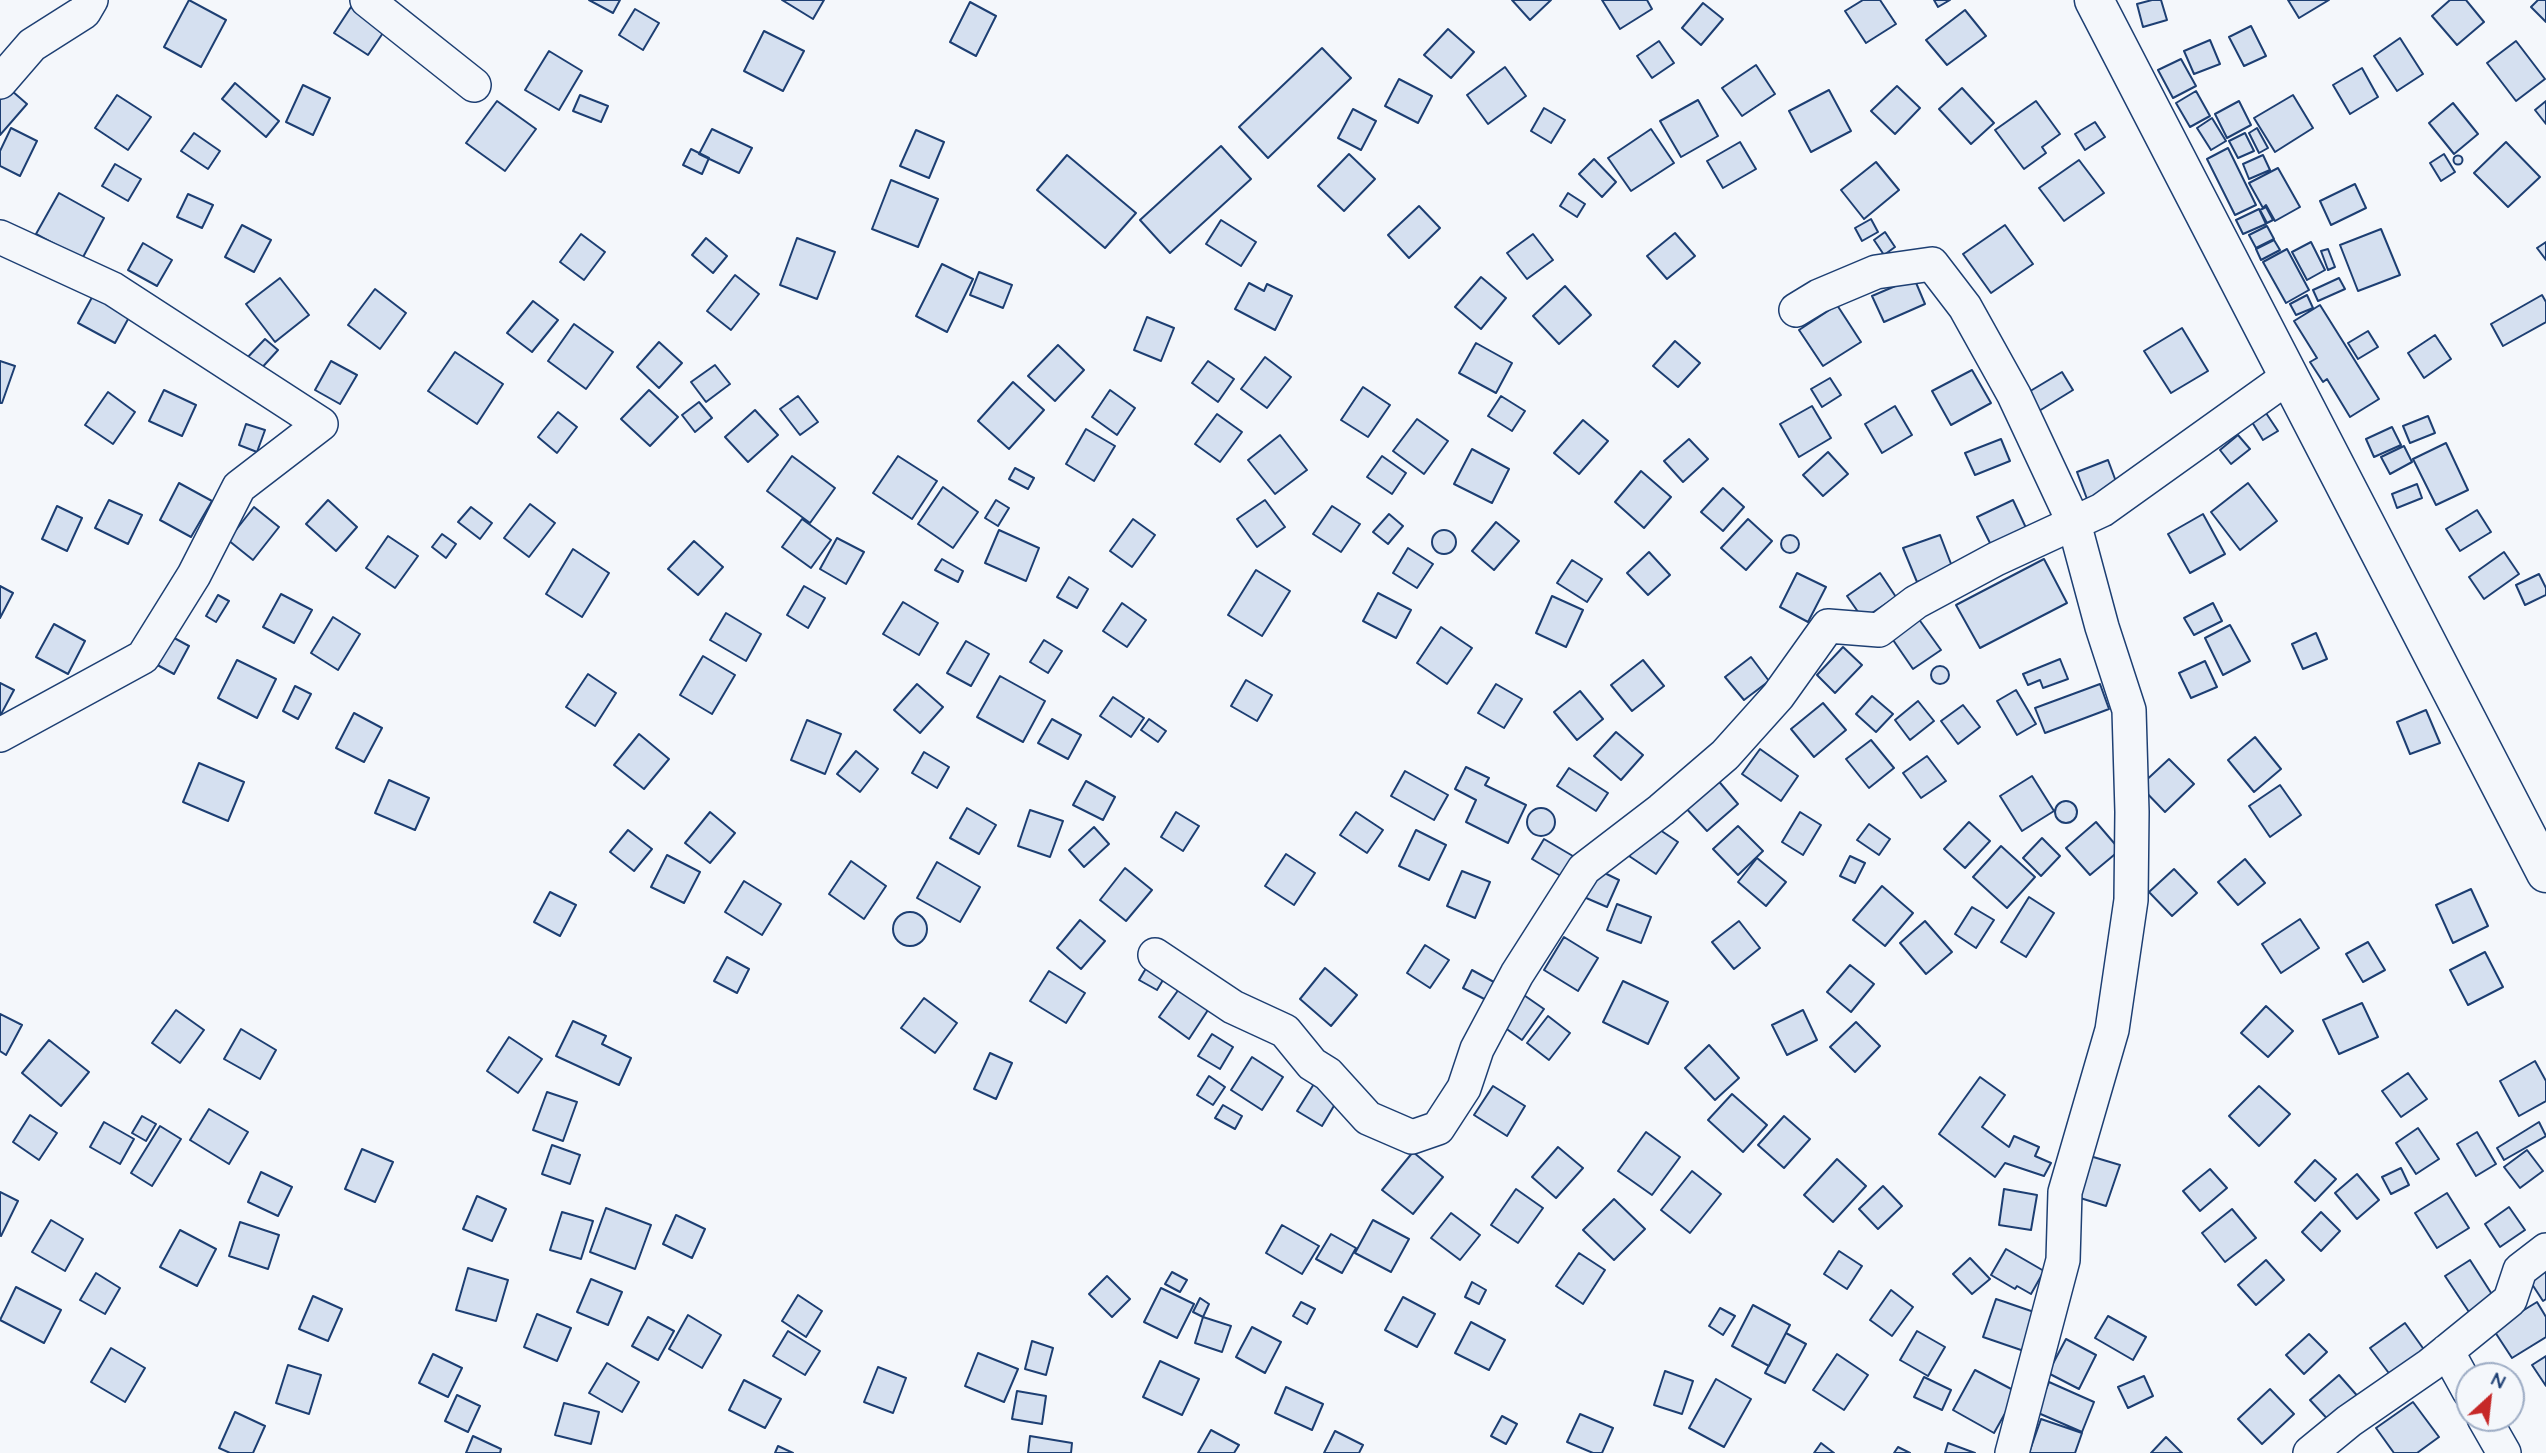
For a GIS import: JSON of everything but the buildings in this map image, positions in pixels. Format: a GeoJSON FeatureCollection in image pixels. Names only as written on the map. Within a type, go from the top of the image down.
{"type":"FeatureCollection","features":[{"type":"Feature","properties":{"kind":"highway"},"geometry":{"type":"LineString","coordinates":[[2094,0],[2546,873]]}},
{"type":"Feature","properties":{"kind":"street"},"geometry":{"type":"LineString","coordinates":[[0,82],[32,45],[84,12],[91,0]]}},
{"type":"Feature","properties":{"kind":"street"},"geometry":{"type":"LineString","coordinates":[[368,0],[474,85]]}},
{"type":"Feature","properties":{"kind":"street"},"geometry":{"type":"LineString","coordinates":[[0,237],[113,289],[321,424],[239,488],[194,575],[144,657],[0,735]]}},
{"type":"Feature","properties":{"kind":"street"},"geometry":{"type":"LineString","coordinates":[[1797,310],[1819,296],[1876,272],[1932,264],[1965,307],[2014,395],[2074,523],[2102,627],[2129,710],[2131,900],[2112,1030],[2065,1192],[2063,1260],[2011,1453]]}},
{"type":"Feature","properties":{"kind":"street"},"geometry":{"type":"LineString","coordinates":[[1155,955],[1233,1007],[1285,1031],[1312,1063],[1328,1074],[1368,1118],[1412,1137],[1438,1128],[1464,1088],[1478,1049],[1517,974],[1584,869],[1661,810],[1725,755],[1778,695],[1828,626],[1879,630],[1916,602],[1996,559],[2102,510],[2288,377]]}},
{"type":"Feature","properties":{"kind":"street"},"geometry":{"type":"LineString","coordinates":[[2310,1453],[2348,1421],[2447,1352],[2510,1300],[2520,1270],[2546,1250]]}},
{"type":"Feature","properties":{"kind":"street"},"geometry":{"type":"LineString","coordinates":[[2447,1352],[2455,1366]]}},
{"type":"Feature","properties":{"kind":"street"},"geometry":{"type":"LineString","coordinates":[[2492,1432],[2504,1453]]}}]}
